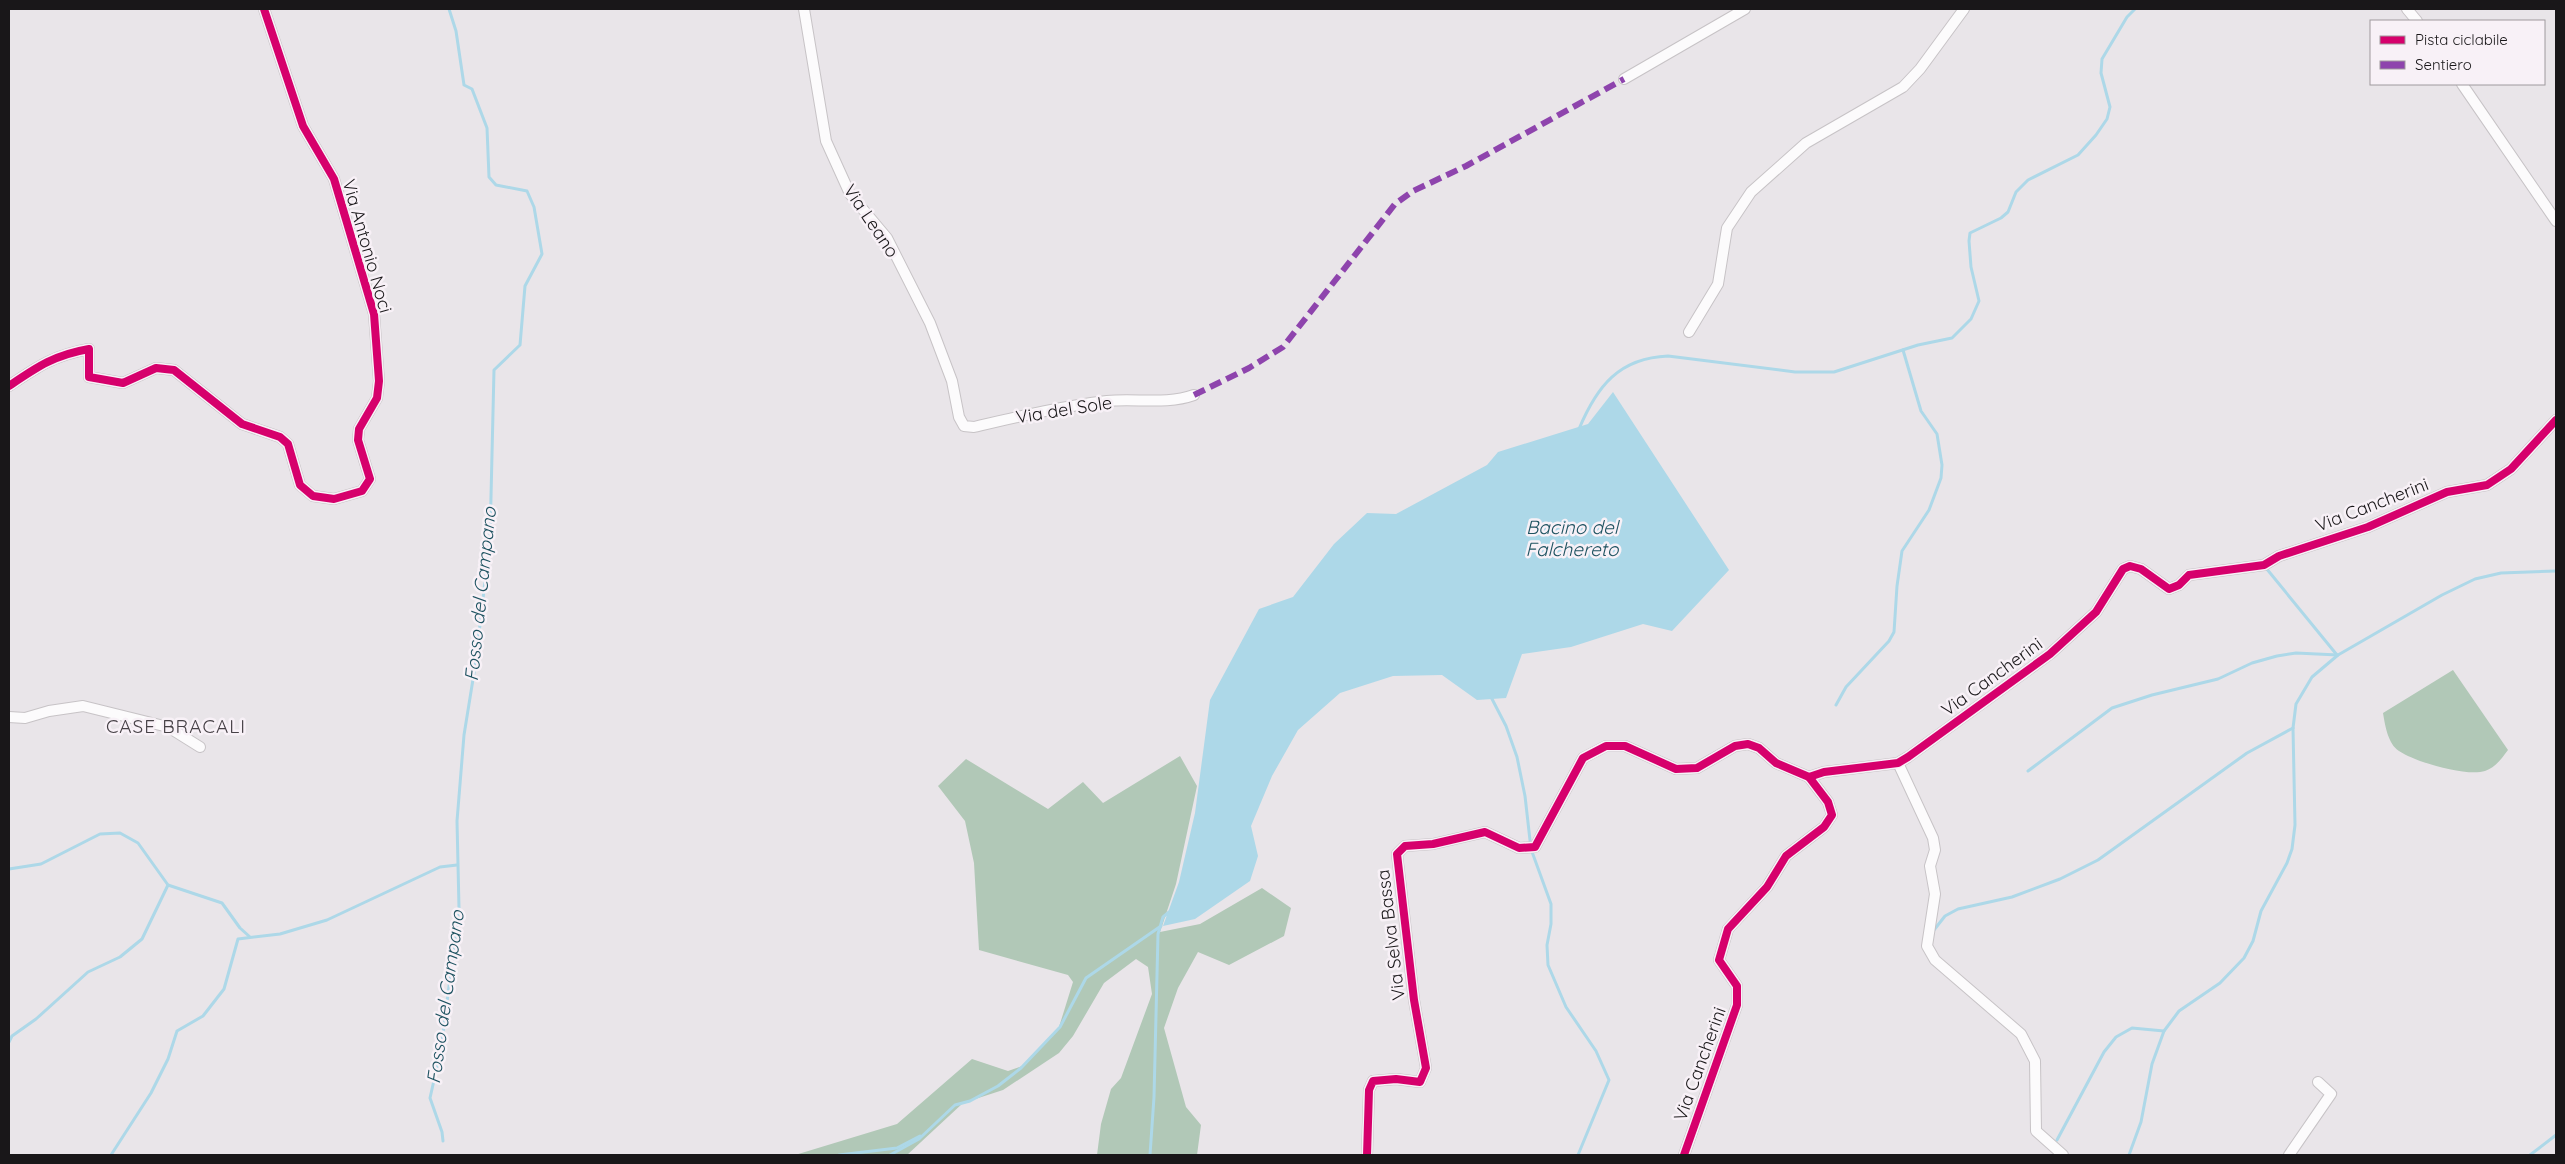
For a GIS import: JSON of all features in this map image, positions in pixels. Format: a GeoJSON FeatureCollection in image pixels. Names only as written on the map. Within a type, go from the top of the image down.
{"type":"FeatureCollection","features":[{"type":"Feature","properties":{"kind":"street","name":"Via Antonio Noci"},"geometry":{"type":"LineString","coordinates":[[9,386],[40,365],[65,353],[89,349],[89,377],[123,383],[156,368],[174,370],[242,424],[280,437],[288,444],[300,485],[313,496],[334,499],[362,491],[370,479],[358,440],[359,429],[377,398],[378,390],[374,314],[334,179],[303,126],[264,9]]}},
{"type":"Feature","properties":{"kind":"street","name":"Via Leano"},"geometry":{"type":"LineString","coordinates":[[804,9],[826,141],[850,194],[887,238],[930,323],[952,381],[959,417],[964,426]]}},
{"type":"Feature","properties":{"kind":"street"},"geometry":{"type":"LineString","coordinates":[[1624,80],[1745,9]]}},
{"type":"Feature","properties":{"kind":"street"},"geometry":{"type":"LineString","coordinates":[[1689,332],[1718,284],[1727,228],[1751,192],[1806,143],[1903,87],[1920,69],[1964,9]]}},
{"type":"Feature","properties":{"kind":"street"},"geometry":{"type":"LineString","coordinates":[[2408,9],[2416,20]]}},
{"type":"Feature","properties":{"kind":"street"},"geometry":{"type":"LineString","coordinates":[[2463,85],[2556,221]]}},
{"type":"Feature","properties":{"kind":"street","name":"Via del Sole"},"geometry":{"type":"LineString","coordinates":[[964,426],[974,427],[1076,405],[1109,401],[1178,400],[1194,395]]}},
{"type":"Feature","properties":{"kind":"street","name":"Via Cancherini"},"geometry":{"type":"LineString","coordinates":[[1684,1155],[1737,1005],[1737,986],[1719,960],[1728,928],[1767,887],[1786,856],[1824,827],[1832,815],[1828,802],[1809,777],[1824,772],[1898,763],[2050,654],[2096,612],[2124,569],[2130,566],[2142,569],[2169,589],[2179,584],[2189,575],[2264,565],[2279,556],[2368,527],[2447,492],[2488,484],[2511,469],[2556,420]]}},
{"type":"Feature","properties":{"kind":"street"},"geometry":{"type":"LineString","coordinates":[[9,718],[25,718],[49,711],[83,706],[168,727],[200,747]]}},
{"type":"Feature","properties":{"kind":"street","name":"Via Selva Bassa"},"geometry":{"type":"LineString","coordinates":[[1367,1155],[1369,1090],[1373,1081],[1396,1079],[1420,1082],[1426,1068],[1414,1000],[1397,854],[1405,846],[1433,844],[1485,832],[1519,848],[1534,847],[1583,758],[1606,746],[1625,746],[1676,768],[1697,768],[1735,746],[1748,744],[1759,748],[1776,763],[1809,777]]}},
{"type":"Feature","properties":{"kind":"street"},"geometry":{"type":"LineString","coordinates":[[1898,763],[1932,838],[1935,850],[1930,866],[1935,894],[1927,946],[1935,960],[2021,1034],[2035,1061],[2036,1130],[2063,1155]]}},
{"type":"Feature","properties":{"kind":"street"},"geometry":{"type":"LineString","coordinates":[[2289,1155],[2331,1094],[2318,1082]]}},
{"type":"Feature","properties":{"kind":"green space"},"geometry":{"type":"Polygon","coordinates":[[[2453,670],[2508,750],[2496,765],[2485,771],[2466,772],[2417,760],[2395,748],[2388,734],[2383,713],[2453,670]]]}},
{"type":"Feature","properties":{"kind":"green space"},"geometry":{"type":"Polygon","coordinates":[[[1180,756],[1197,786],[1176,884],[1160,932],[1200,924],[1262,888],[1291,908],[1284,936],[1229,965],[1198,952],[1178,988],[1164,1028],[1186,1107],[1201,1125],[1197,1155],[1097,1155],[1101,1124],[1111,1089],[1121,1078],[1152,994],[1148,967],[1136,959],[1104,983],[1073,1036],[1059,1053],[1003,1090],[963,1103],[907,1155],[795,1155],[897,1124],[972,1059],[1008,1071],[1025,1065],[1059,1027],[1073,982],[1068,975],[979,950],[974,863],[965,821],[938,786],[966,759],[1048,809],[1083,782],[1103,803],[1180,756]]]}},
{"type":"Feature","properties":{"kind":"water","name":"Bacino del Falchereto"},"geometry":{"type":"Polygon","coordinates":[[[1613,392],[1729,570],[1672,631],[1643,624],[1571,647],[1522,654],[1506,698],[1477,700],[1442,675],[1393,676],[1340,693],[1298,730],[1272,776],[1251,826],[1258,856],[1250,881],[1195,919],[1163,926],[1179,882],[1195,813],[1210,700],[1259,609],[1293,597],[1334,544],[1367,513],[1396,514],[1487,465],[1498,452],[1588,424],[1613,392]]]}},
{"type":"Feature","properties":{"kind":"waterway","name":"Fosso del Campano"},"geometry":{"type":"LineString","coordinates":[[443,1141],[442,1132],[430,1098],[441,1049],[459,908],[457,821],[464,735],[475,667],[490,539],[494,370],[520,345],[525,286],[542,254],[534,207],[527,191],[496,185],[489,177],[487,128],[472,89],[464,85],[456,31],[449,9]]}},
{"type":"Feature","properties":{"kind":"waterway"},"geometry":{"type":"LineString","coordinates":[[1579,429],[1594,400],[1612,377],[1636,362],[1651,358],[1668,356],[1795,372],[1834,372],[1918,345],[1952,338],[1971,319],[1979,301],[1971,267],[1970,233],[2001,218],[2008,212],[2016,192],[2028,180],[2078,155],[2096,135],[2107,119],[2110,107],[2101,73],[2102,59],[2127,17],[2135,9]]}},
{"type":"Feature","properties":{"kind":"waterway"},"geometry":{"type":"LineString","coordinates":[[1836,705],[1846,687],[1889,641],[1894,632],[1897,586],[1902,551],[1929,510],[1941,478],[1942,465],[1937,434],[1921,411],[1903,350]]}},
{"type":"Feature","properties":{"kind":"waterway"},"geometry":{"type":"LineString","coordinates":[[2266,568],[2337,655]]}},
{"type":"Feature","properties":{"kind":"waterway"},"geometry":{"type":"LineString","coordinates":[[2129,1155],[2141,1122],[2152,1064],[2164,1031],[2179,1011],[2220,983],[2244,958],[2253,941],[2261,911],[2287,863],[2292,849],[2295,825],[2293,728],[2296,704],[2312,677],[2338,655],[2442,595],[2475,579],[2501,573],[2556,571]]}},
{"type":"Feature","properties":{"kind":"waterway"},"geometry":{"type":"LineString","coordinates":[[2028,771],[2112,708],[2152,695],[2218,679],[2252,663],[2277,656],[2296,653],[2338,655]]}},
{"type":"Feature","properties":{"kind":"waterway"},"geometry":{"type":"LineString","coordinates":[[1491,697],[1506,726],[1517,757],[1525,796],[1531,849],[1551,904],[1551,924],[1547,945],[1548,965],[1566,1007],[1596,1051],[1609,1080],[1578,1155]]}},
{"type":"Feature","properties":{"kind":"waterway"},"geometry":{"type":"LineString","coordinates":[[1934,930],[1945,916],[1958,909],[2012,897],[2060,879],[2098,860],[2247,753],[2293,728]]}},
{"type":"Feature","properties":{"kind":"waterway"},"geometry":{"type":"LineString","coordinates":[[9,869],[41,864],[100,834],[120,833],[138,843],[168,885],[222,903],[240,928],[250,937]]}},
{"type":"Feature","properties":{"kind":"waterway"},"geometry":{"type":"LineString","coordinates":[[111,1155],[151,1093],[168,1059],[177,1031],[203,1016],[224,989],[238,939],[280,934],[327,920],[440,867],[457,865]]}},
{"type":"Feature","properties":{"kind":"waterway"},"geometry":{"type":"LineString","coordinates":[[9,1042],[12,1036],[36,1019],[88,972],[120,957],[142,939],[168,885]]}},
{"type":"Feature","properties":{"kind":"waterway"},"geometry":{"type":"LineString","coordinates":[[1150,1155],[1154,1097],[1158,934],[1163,917],[1169,912]]}},
{"type":"Feature","properties":{"kind":"waterway"},"geometry":{"type":"LineString","coordinates":[[890,1155],[919,1139],[955,1105],[970,1101],[998,1086],[1021,1068],[1060,1027],[1086,978],[1161,926]]}},
{"type":"Feature","properties":{"kind":"waterway"},"geometry":{"type":"LineString","coordinates":[[2057,1140],[2104,1052],[2116,1037],[2132,1028],[2164,1031]]}},
{"type":"Feature","properties":{"kind":"waterway"},"geometry":{"type":"LineString","coordinates":[[2530,1155],[2556,1135]]}},
{"type":"Feature","properties":{"kind":"waterway"},"geometry":{"type":"LineString","coordinates":[[839,1155],[897,1148],[920,1136]]}},
{"type":"Feature","properties":{"kind":"marked path"},"geometry":{"type":"LineString","coordinates":[[1194,395],[1249,368],[1283,347],[1395,204],[1413,191],[1466,166],[1624,79]]}},
{"type":"Feature","properties":{"kind":"cycle path"},"geometry":{"type":"LineString","coordinates":[[9,386],[56,358],[89,349],[89,377],[123,383],[156,368],[174,370],[242,424],[280,437],[288,444],[300,485],[313,496],[334,499],[362,491],[370,479],[358,440],[359,429],[377,398],[379,381],[374,314],[334,179],[303,126],[264,9]]}},
{"type":"Feature","properties":{"kind":"cycle path"},"geometry":{"type":"LineString","coordinates":[[1684,1155],[1737,1005],[1737,986],[1719,960],[1728,929],[1767,887],[1786,856],[1824,827],[1832,815],[1828,802],[1809,777],[1824,772],[1898,763],[1908,757],[2050,654],[2096,612],[2123,569],[2130,566],[2141,569],[2169,589],[2179,585],[2189,575],[2264,565],[2279,556],[2368,527],[2447,492],[2487,485],[2511,469],[2556,420]]}},
{"type":"Feature","properties":{"kind":"cycle path"},"geometry":{"type":"LineString","coordinates":[[1367,1155],[1369,1090],[1373,1081],[1396,1079],[1420,1082],[1426,1068],[1414,1000],[1397,854],[1405,846],[1433,844],[1485,832],[1519,848],[1535,847],[1583,758],[1606,746],[1625,746],[1676,769],[1697,768],[1735,746],[1748,744],[1759,748],[1776,763],[1809,777]]}},
{"type":"Feature","properties":{"kind":"district","name":"CASE BRACALI"},"geometry":{"type":"Point","coordinates":[176,726]}}]}
